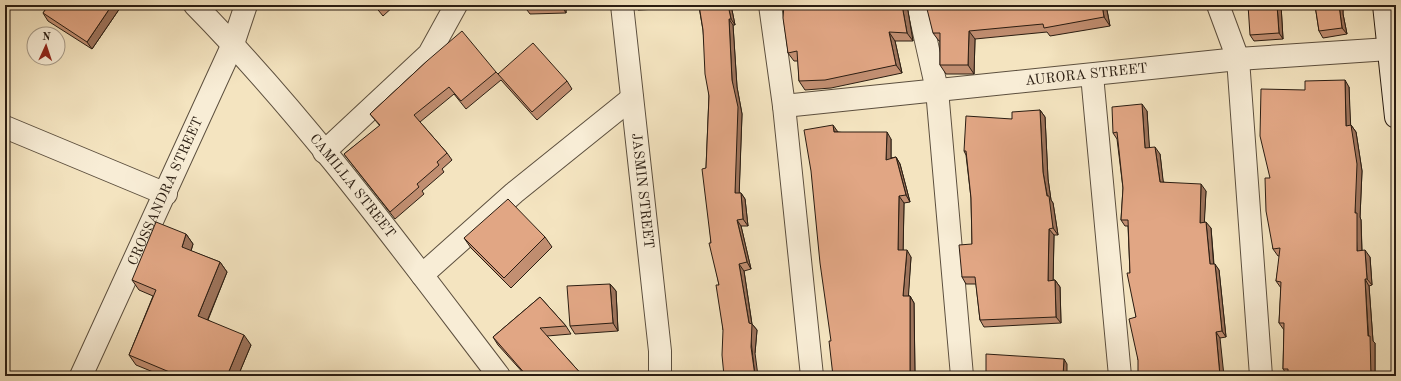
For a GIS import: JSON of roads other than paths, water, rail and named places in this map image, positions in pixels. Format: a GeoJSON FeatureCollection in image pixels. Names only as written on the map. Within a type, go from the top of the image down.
{"type":"FeatureCollection","features":[{"type":"Feature","properties":{"kind":"street","name":"CAMILLA STREET"},"geometry":{"type":"LineString","coordinates":[[195,5],[233,44],[324,152],[499,376]]}},
{"type":"Feature","properties":{"kind":"street","name":"CROSSANDRA STREET"},"geometry":{"type":"LineString","coordinates":[[81,376],[166,194],[233,44],[246,5]]}},
{"type":"Feature","properties":{"kind":"street"},"geometry":{"type":"LineString","coordinates":[[324,152],[429,54],[456,5]]}},
{"type":"Feature","properties":{"kind":"street","name":"JASMIN STREET"},"geometry":{"type":"LineString","coordinates":[[622,5],[659,343],[660,376]]}},
{"type":"Feature","properties":{"kind":"street"},"geometry":{"type":"LineString","coordinates":[[770,5],[784,106],[812,376]]}},
{"type":"Feature","properties":{"kind":"street"},"geometry":{"type":"LineString","coordinates":[[918,5],[937,90],[962,376]]}},
{"type":"Feature","properties":{"kind":"street"},"geometry":{"type":"LineString","coordinates":[[1218,5],[1238,59],[1261,376]]}},
{"type":"Feature","properties":{"kind":"street"},"geometry":{"type":"LineString","coordinates":[[1384,5],[1396,117]]}},
{"type":"Feature","properties":{"kind":"street","name":"AURORA STREET"},"geometry":{"type":"LineString","coordinates":[[784,106],[1238,59],[1389,48]]}},
{"type":"Feature","properties":{"kind":"street"},"geometry":{"type":"LineString","coordinates":[[1092,75],[1120,376]]}},
{"type":"Feature","properties":{"kind":"street"},"geometry":{"type":"LineString","coordinates":[[422,276],[514,193],[632,98]]}},
{"type":"Feature","properties":{"kind":"street"},"geometry":{"type":"LineString","coordinates":[[5,127],[166,194]]}}]}
